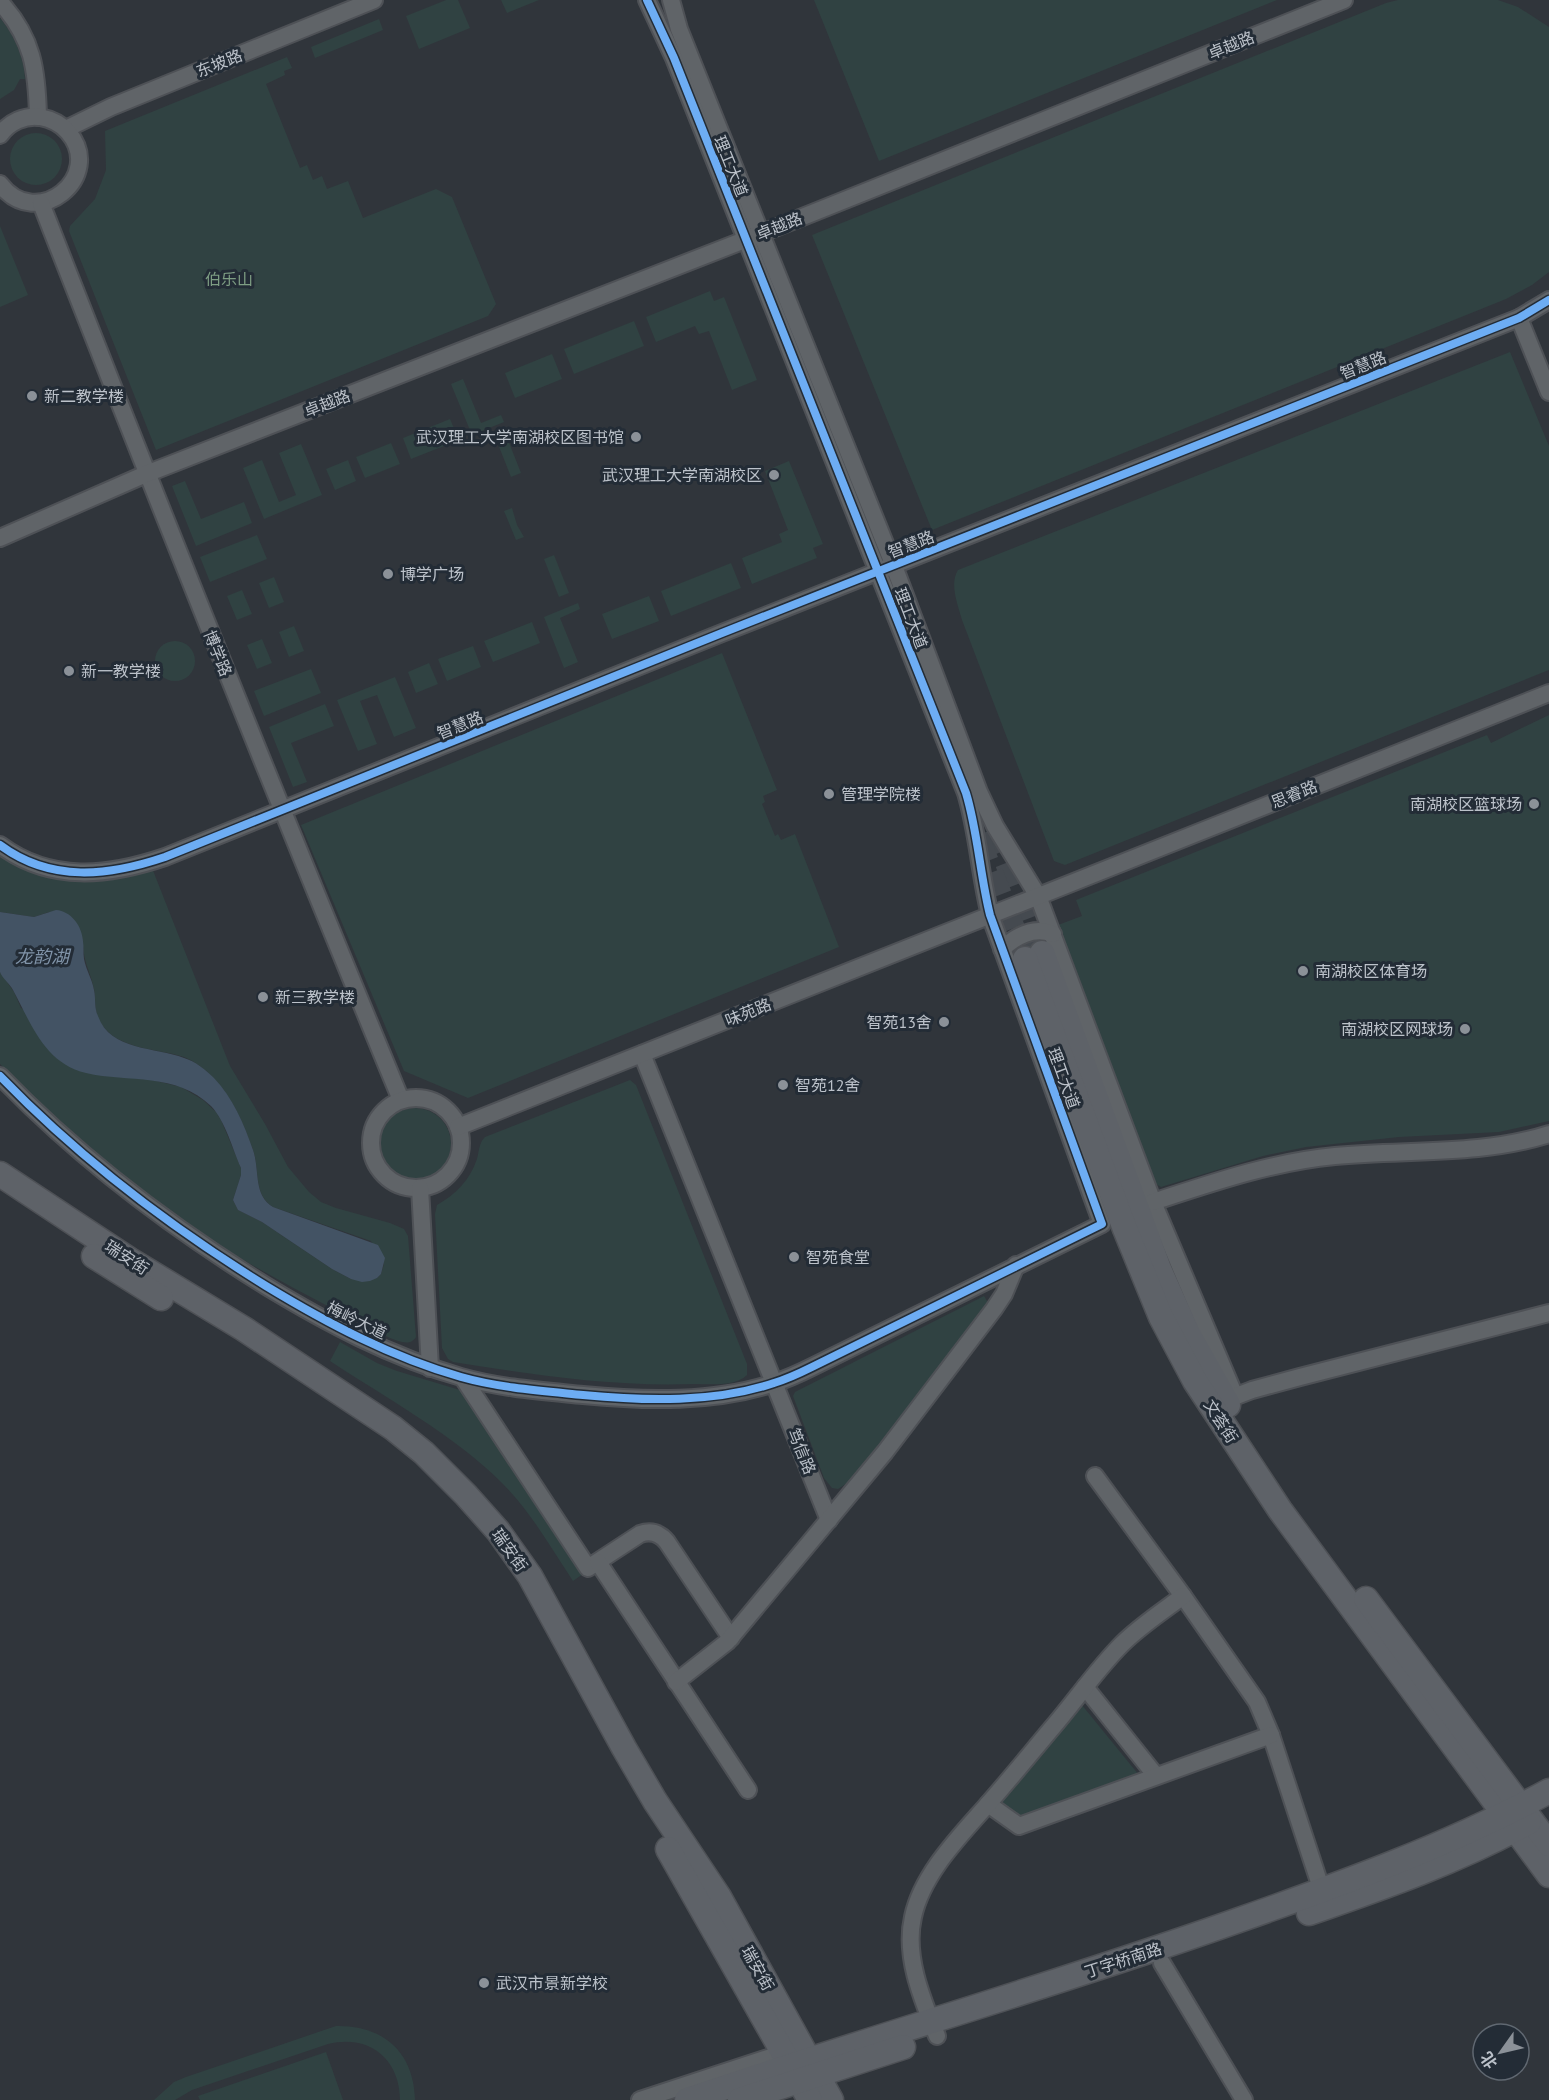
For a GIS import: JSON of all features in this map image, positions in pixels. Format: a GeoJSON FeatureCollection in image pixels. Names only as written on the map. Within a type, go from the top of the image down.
{"type":"FeatureCollection","features":[{"type":"Feature","properties":{"kind":"main road","name":"文荟街"},"geometry":{"type":"LineString","coordinates":[[1040,949],[1159,1269],[1188,1334],[1230,1398],[1272,1473],[1525,1816]]}},
{"type":"Feature","properties":{"kind":"main road","name":"文荟街"},"geometry":{"type":"LineString","coordinates":[[1040,949],[1125,1229],[1161,1317],[1195,1381],[1280,1510],[1525,1816]]}},
{"type":"Feature","properties":{"kind":"main road","name":"瑞安街"},"geometry":{"type":"LineString","coordinates":[[0,1174],[130,1260],[244,1329],[393,1428],[424,1453],[466,1494],[498,1531],[530,1576],[655,1801],[719,1897],[802,2075]]}},
{"type":"Feature","properties":{"kind":"main road","name":"瑞安街"},"geometry":{"type":"LineString","coordinates":[[0,1192],[125,1276],[230,1338],[365,1427],[413,1462],[458,1506],[500,1556],[528,1599],[614,1758],[802,2075],[831,2100]]}},
{"type":"Feature","properties":{"kind":"main road","name":"丁字桥南路"},"geometry":{"type":"LineString","coordinates":[[740,2100],[802,2075],[1157,1949],[1425,1870],[1525,1816],[1549,1791]]}},
{"type":"Feature","properties":{"kind":"main road"},"geometry":{"type":"LineString","coordinates":[[1525,1816],[1549,1844]]}},
{"type":"Feature","properties":{"kind":"main road"},"geometry":{"type":"LineString","coordinates":[[1525,1816],[1549,1875]]}},
{"type":"Feature","properties":{"kind":"main road","name":"丁字桥南路"},"geometry":{"type":"LineString","coordinates":[[934,2028],[1162,1963],[1325,1899]]}},
{"type":"Feature","properties":{"kind":"main road","name":"丁字桥南路"},"geometry":{"type":"LineString","coordinates":[[687,2100],[802,2075]]}},
{"type":"Feature","properties":{"kind":"street","name":"东坡路"},"geometry":{"type":"LineString","coordinates":[[62,126],[106,100],[347,0]]}},
{"type":"Feature","properties":{"kind":"street","name":"东坡路"},"geometry":{"type":"LineString","coordinates":[[62,126],[374,0]]}},
{"type":"Feature","properties":{"kind":"street","name":"理工大道"},"geometry":{"type":"LineString","coordinates":[[647,0],[753,237],[886,568],[986,808],[1038,896],[1040,949],[1153,1202],[1230,1398]]}},
{"type":"Feature","properties":{"kind":"street","name":"理工大道"},"geometry":{"type":"LineString","coordinates":[[670,0],[753,237]]}},
{"type":"Feature","properties":{"kind":"street","name":"卓越路"},"geometry":{"type":"LineString","coordinates":[[0,538],[146,474],[753,237],[1344,0]]}},
{"type":"Feature","properties":{"kind":"street"},"geometry":{"type":"LineString","coordinates":[[0,2],[18,25],[31,52],[36,75],[38,117]]}},
{"type":"Feature","properties":{"kind":"street"},"geometry":{"type":"LineString","coordinates":[[0,184],[15,198],[32,203],[49,201],[64,192],[75,178],[79,161],[76,144],[62,126],[38,117],[23,118],[3,128]]}},
{"type":"Feature","properties":{"kind":"street","name":"博学路"},"geometry":{"type":"LineString","coordinates":[[41,203],[146,474],[401,1100]]}},
{"type":"Feature","properties":{"kind":"street","name":"智慧路"},"geometry":{"type":"LineString","coordinates":[[0,845],[25,860],[75,872],[118,871],[165,857],[886,568],[1519,318],[1549,300]]}},
{"type":"Feature","properties":{"kind":"street"},"geometry":{"type":"LineString","coordinates":[[1519,318],[1549,392]]}},
{"type":"Feature","properties":{"kind":"street","name":"理工大道"},"geometry":{"type":"LineString","coordinates":[[886,568],[966,793],[975,827],[990,915],[1102,1224]]}},
{"type":"Feature","properties":{"kind":"street","name":"思睿路"},"geometry":{"type":"LineString","coordinates":[[1038,896],[1549,693]]}},
{"type":"Feature","properties":{"kind":"street","name":"味苑路"},"geometry":{"type":"LineString","coordinates":[[458,1127],[1038,896]]}},
{"type":"Feature","properties":{"kind":"street"},"geometry":{"type":"LineString","coordinates":[[1002,949],[1018,936],[1030,932],[1046,931],[1040,949]]}},
{"type":"Feature","properties":{"kind":"street","name":"笃信路"},"geometry":{"type":"LineString","coordinates":[[642,1054],[829,1520]]}},
{"type":"Feature","properties":{"kind":"street","name":"梅岭大道"},"geometry":{"type":"LineString","coordinates":[[0,1076],[39,1116],[75,1148],[164,1218],[220,1257],[339,1328],[430,1368],[463,1378],[537,1390],[630,1398],[683,1398],[721,1395],[775,1383],[854,1347],[1102,1224]]}},
{"type":"Feature","properties":{"kind":"street"},"geometry":{"type":"LineString","coordinates":[[416,1098],[431,1101],[445,1109],[458,1127],[460,1149],[456,1164],[441,1180],[420,1188],[402,1186],[386,1176],[372,1153],[372,1134],[379,1117],[401,1100],[416,1098]]}},
{"type":"Feature","properties":{"kind":"street"},"geometry":{"type":"LineString","coordinates":[[1153,1202],[1236,1175],[1288,1162],[1336,1156],[1498,1146],[1549,1134]]}},
{"type":"Feature","properties":{"kind":"street"},"geometry":{"type":"LineString","coordinates":[[420,1188],[430,1368]]}},
{"type":"Feature","properties":{"kind":"street"},"geometry":{"type":"LineString","coordinates":[[676,1682],[731,1638],[885,1452],[994,1309],[1004,1294],[1016,1265]]}},
{"type":"Feature","properties":{"kind":"street"},"geometry":{"type":"LineString","coordinates":[[1230,1398],[1300,1377],[1549,1313]]}},
{"type":"Feature","properties":{"kind":"street"},"geometry":{"type":"LineString","coordinates":[[463,1378],[588,1569],[640,1534],[648,1532],[658,1534],[667,1542],[731,1638]]}},
{"type":"Feature","properties":{"kind":"street"},"geometry":{"type":"LineString","coordinates":[[1095,1476],[1248,1687],[1263,1715],[1325,1899]]}},
{"type":"Feature","properties":{"kind":"street"},"geometry":{"type":"LineString","coordinates":[[598,1562],[748,1790]]}},
{"type":"Feature","properties":{"kind":"street"},"geometry":{"type":"LineString","coordinates":[[934,2028],[914,1969],[911,1927],[913,1914],[921,1894],[940,1860],[1123,1643],[1183,1596]]}},
{"type":"Feature","properties":{"kind":"street"},"geometry":{"type":"LineString","coordinates":[[1086,1688],[1156,1776]]}},
{"type":"Feature","properties":{"kind":"street"},"geometry":{"type":"LineString","coordinates":[[988,1804],[1019,1826],[1270,1735]]}},
{"type":"Feature","properties":{"kind":"street"},"geometry":{"type":"LineString","coordinates":[[1162,1963],[1244,2100]]}},
{"type":"Feature","properties":{"kind":"street"},"geometry":{"type":"LineString","coordinates":[[640,2100],[802,2075]]}},
{"type":"Feature","properties":{"kind":"street"},"geometry":{"type":"LineString","coordinates":[[774,2100],[802,2075]]}},
{"type":"Feature","properties":{"kind":"green space"},"geometry":{"type":"Polygon","coordinates":[[[446,0],[458,0],[470,28],[419,49],[406,16],[446,0]]]}},
{"type":"Feature","properties":{"kind":"green space"},"geometry":{"type":"Polygon","coordinates":[[[501,0],[539,0],[507,13],[501,0]]]}},
{"type":"Feature","properties":{"kind":"green space"},"geometry":{"type":"Polygon","coordinates":[[[814,0],[1277,0],[879,161],[814,0]]]}},
{"type":"Feature","properties":{"kind":"green space"},"geometry":{"type":"Polygon","coordinates":[[[1398,0],[1498,0],[1518,7],[1549,27],[1549,272],[1532,285],[1506,299],[932,530],[812,235],[1398,0]]]}},
{"type":"Feature","properties":{"kind":"green space"},"geometry":{"type":"Polygon","coordinates":[[[0,18],[17,47],[23,63],[25,79],[20,79],[14,90],[0,99],[0,18]]]}},
{"type":"Feature","properties":{"kind":"green space"},"geometry":{"type":"Polygon","coordinates":[[[379,19],[383,30],[315,58],[311,47],[379,19]]]}},
{"type":"Feature","properties":{"kind":"green space","name":"伯乐山"},"geometry":{"type":"Polygon","coordinates":[[[287,57],[292,68],[284,71],[285,75],[266,84],[300,168],[307,165],[313,180],[322,176],[327,189],[348,181],[363,218],[436,189],[452,197],[496,304],[488,316],[156,450],[69,231],[70,226],[95,199],[106,170],[105,131],[287,57]]]}},
{"type":"Feature","properties":{"kind":"green space"},"geometry":{"type":"Polygon","coordinates":[[[31,133],[41,133],[55,140],[62,159],[55,178],[41,185],[31,185],[21,181],[14,174],[10,164],[10,154],[14,144],[21,137],[31,133]]]}},
{"type":"Feature","properties":{"kind":"green space"},"geometry":{"type":"Polygon","coordinates":[[[0,226],[28,295],[0,307],[0,226]]]}},
{"type":"Feature","properties":{"kind":"green space"},"geometry":{"type":"Polygon","coordinates":[[[710,291],[714,301],[724,297],[757,380],[732,390],[709,331],[699,334],[695,326],[656,342],[646,317],[710,291]]]}},
{"type":"Feature","properties":{"kind":"green space"},"geometry":{"type":"Polygon","coordinates":[[[634,321],[644,346],[574,374],[564,349],[634,321]]]}},
{"type":"Feature","properties":{"kind":"green space"},"geometry":{"type":"Polygon","coordinates":[[[1510,352],[1549,446],[1549,670],[1065,865],[1054,861],[962,620],[954,588],[958,570],[1510,352]]]}},
{"type":"Feature","properties":{"kind":"green space"},"geometry":{"type":"Polygon","coordinates":[[[552,354],[562,379],[515,398],[505,373],[552,354]]]}},
{"type":"Feature","properties":{"kind":"green space"},"geometry":{"type":"Polygon","coordinates":[[[463,379],[481,423],[501,415],[504,422],[472,435],[451,384],[463,379]]]}},
{"type":"Feature","properties":{"kind":"green space"},"geometry":{"type":"Polygon","coordinates":[[[450,419],[459,440],[411,459],[403,438],[450,419]]]}},
{"type":"Feature","properties":{"kind":"green space"},"geometry":{"type":"Polygon","coordinates":[[[506,435],[521,473],[511,477],[496,439],[506,435]]]}},
{"type":"Feature","properties":{"kind":"green space"},"geometry":{"type":"Polygon","coordinates":[[[391,443],[400,464],[365,478],[356,457],[391,443]]]}},
{"type":"Feature","properties":{"kind":"green space"},"geometry":{"type":"Polygon","coordinates":[[[301,444],[322,495],[264,519],[243,468],[262,460],[279,502],[296,495],[279,453],[301,444]]]}},
{"type":"Feature","properties":{"kind":"green space"},"geometry":{"type":"Polygon","coordinates":[[[348,460],[356,481],[335,490],[326,469],[348,460]]]}},
{"type":"Feature","properties":{"kind":"green space"},"geometry":{"type":"Polygon","coordinates":[[[789,461],[823,544],[813,548],[817,558],[752,584],[742,558],[782,542],[779,534],[788,530],[765,471],[789,461]]]}},
{"type":"Feature","properties":{"kind":"green space"},"geometry":{"type":"Polygon","coordinates":[[[185,481],[201,519],[244,502],[252,523],[196,546],[172,486],[185,481]]]}},
{"type":"Feature","properties":{"kind":"green space"},"geometry":{"type":"Polygon","coordinates":[[[512,508],[517,525],[524,537],[516,540],[504,511],[512,508]]]}},
{"type":"Feature","properties":{"kind":"green space"},"geometry":{"type":"Polygon","coordinates":[[[257,535],[267,559],[210,582],[200,557],[257,535]]]}},
{"type":"Feature","properties":{"kind":"green space"},"geometry":{"type":"Polygon","coordinates":[[[554,555],[569,593],[559,597],[544,559],[554,555]]]}},
{"type":"Feature","properties":{"kind":"green space"},"geometry":{"type":"Polygon","coordinates":[[[731,563],[741,588],[671,616],[661,591],[731,563]]]}},
{"type":"Feature","properties":{"kind":"green space"},"geometry":{"type":"Polygon","coordinates":[[[274,577],[284,602],[269,608],[259,583],[274,577]]]}},
{"type":"Feature","properties":{"kind":"green space"},"geometry":{"type":"Polygon","coordinates":[[[242,590],[252,614],[237,620],[227,596],[242,590]]]}},
{"type":"Feature","properties":{"kind":"green space"},"geometry":{"type":"Polygon","coordinates":[[[649,596],[659,621],[612,639],[602,614],[649,596]]]}},
{"type":"Feature","properties":{"kind":"green space"},"geometry":{"type":"Polygon","coordinates":[[[578,603],[580,609],[560,618],[578,662],[564,668],[544,617],[578,603]]]}},
{"type":"Feature","properties":{"kind":"green space"},"geometry":{"type":"Polygon","coordinates":[[[532,622],[540,643],[493,662],[484,641],[532,622]]]}},
{"type":"Feature","properties":{"kind":"green space"},"geometry":{"type":"Polygon","coordinates":[[[294,626],[304,651],[289,657],[279,632],[294,626]]]}},
{"type":"Feature","properties":{"kind":"green space"},"geometry":{"type":"Polygon","coordinates":[[[262,639],[272,663],[257,669],[247,645],[262,639]]]}},
{"type":"Feature","properties":{"kind":"green space"},"geometry":{"type":"Polygon","coordinates":[[[175,641],[183,642],[189,647],[194,653],[194,669],[189,675],[183,680],[175,681],[167,680],[161,675],[156,669],[155,661],[156,653],[161,647],[167,642],[175,641]]]}},
{"type":"Feature","properties":{"kind":"green space"},"geometry":{"type":"Polygon","coordinates":[[[473,646],[481,667],[447,681],[438,659],[473,646]]]}},
{"type":"Feature","properties":{"kind":"green space"},"geometry":{"type":"Polygon","coordinates":[[[722,653],[777,790],[763,796],[765,802],[762,804],[775,836],[778,834],[781,840],[795,834],[839,947],[468,1098],[404,1071],[301,825],[722,653]]]}},
{"type":"Feature","properties":{"kind":"green space"},"geometry":{"type":"Polygon","coordinates":[[[429,663],[438,684],[416,693],[408,672],[429,663]]]}},
{"type":"Feature","properties":{"kind":"green space"},"geometry":{"type":"Polygon","coordinates":[[[311,669],[321,693],[264,716],[254,691],[311,669]]]}},
{"type":"Feature","properties":{"kind":"green space"},"geometry":{"type":"Polygon","coordinates":[[[395,677],[416,728],[394,737],[377,695],[360,701],[377,744],[358,751],[337,700],[395,677]]]}},
{"type":"Feature","properties":{"kind":"green space"},"geometry":{"type":"Polygon","coordinates":[[[325,704],[334,726],[291,743],[307,782],[293,787],[269,727],[325,704]]]}},
{"type":"Feature","properties":{"kind":"green space"},"geometry":{"type":"Polygon","coordinates":[[[1549,715],[1549,1121],[1499,1132],[1399,1137],[1306,1147],[1263,1156],[1161,1187],[1153,1182],[1058,925],[1082,916],[1076,900],[1487,735],[1491,743],[1549,715]]]}},
{"type":"Feature","properties":{"kind":"green space"},"geometry":{"type":"Polygon","coordinates":[[[0,854],[14,863],[152,868],[230,1066],[288,1167],[309,1192],[321,1202],[390,1223],[404,1229],[408,1236],[416,1337],[414,1340],[404,1342],[390,1338],[313,1298],[237,1256],[164,1210],[96,1156],[0,1064],[0,972],[14,992],[21,1008],[148,1079],[181,1087],[203,1100],[216,1112],[241,1168],[233,1200],[238,1210],[262,1222],[332,1269],[351,1279],[377,1278],[381,1274],[384,1264],[371,1241],[273,1207],[267,1202],[262,1196],[255,1157],[242,1123],[229,1097],[206,1071],[184,1057],[125,1043],[106,1030],[96,1012],[94,989],[85,960],[83,941],[49,912],[34,917],[0,912],[0,854]]]}},
{"type":"Feature","properties":{"kind":"green space"},"geometry":{"type":"Polygon","coordinates":[[[630,1080],[636,1085],[747,1364],[747,1375],[742,1379],[722,1384],[634,1384],[543,1375],[453,1362],[448,1359],[442,1348],[435,1214],[437,1205],[456,1191],[466,1180],[474,1167],[480,1144],[485,1137],[630,1080]]]}},
{"type":"Feature","properties":{"kind":"green space"},"geometry":{"type":"Polygon","coordinates":[[[415,1108],[435,1114],[445,1124],[451,1144],[445,1164],[435,1174],[415,1180],[395,1174],[385,1164],[379,1144],[385,1124],[395,1114],[415,1108]]]}},
{"type":"Feature","properties":{"kind":"green space"},"geometry":{"type":"Polygon","coordinates":[[[984,1296],[990,1306],[849,1482],[838,1489],[832,1488],[824,1478],[793,1396],[795,1392],[984,1296]]]}},
{"type":"Feature","properties":{"kind":"green space"},"geometry":{"type":"Polygon","coordinates":[[[340,1342],[377,1363],[397,1371],[463,1391],[583,1574],[573,1581],[523,1506],[484,1466],[420,1418],[330,1361],[340,1342]]]}},
{"type":"Feature","properties":{"kind":"green space"},"geometry":{"type":"Polygon","coordinates":[[[1077,1699],[1143,1780],[1019,1826],[988,1804],[1077,1699]]]}},
{"type":"Feature","properties":{"kind":"green space"},"geometry":{"type":"Polygon","coordinates":[[[336,2026],[368,2030],[393,2045],[409,2068],[415,2100],[400,2100],[399,2085],[394,2072],[379,2052],[368,2046],[343,2042],[328,2044],[192,2090],[175,2100],[154,2100],[174,2082],[186,2077],[336,2026]]]}},
{"type":"Feature","properties":{"kind":"green space"},"geometry":{"type":"Polygon","coordinates":[[[326,2052],[343,2100],[200,2100],[198,2096],[326,2052]]]}},
{"type":"Feature","properties":{"kind":"water","name":"龙韵湖"},"geometry":{"type":"Polygon","coordinates":[[[56,910],[71,916],[80,930],[84,959],[95,993],[96,1010],[104,1027],[123,1042],[188,1059],[211,1075],[227,1094],[242,1121],[255,1158],[262,1196],[273,1207],[378,1245],[385,1258],[381,1274],[377,1278],[362,1282],[351,1279],[332,1269],[262,1222],[238,1210],[233,1200],[241,1168],[221,1120],[211,1106],[197,1095],[183,1088],[152,1080],[86,1073],[72,1068],[49,1051],[40,1040],[13,990],[0,972],[0,912],[34,917],[56,910]]]}},
{"type":"Feature","properties":{"kind":"tunnel"},"geometry":{"type":"LineString","coordinates":[[994,829],[1042,953]]}},
{"type":"Feature","properties":{"kind":"tunnel"},"geometry":{"type":"LineString","coordinates":[[978,839],[1025,959]]}},
{"type":"Feature","properties":{"kind":"cycle path"},"geometry":{"type":"LineString","coordinates":[[0,1076],[93,1163],[160,1215],[266,1286],[336,1326],[410,1360],[461,1377],[522,1389],[655,1399],[704,1397],[751,1390],[803,1371],[1102,1224],[990,915],[966,793],[674,58],[647,0]]}},
{"type":"Feature","properties":{"kind":"cycle path"},"geometry":{"type":"LineString","coordinates":[[0,845],[39,866],[60,871],[102,872],[165,857],[722,633],[1519,318],[1549,300]]}},
{"type":"Feature","properties":{"kind":"place","name":"新二教学楼"},"geometry":{"type":"Point","coordinates":[32,396]}},
{"type":"Feature","properties":{"kind":"place","name":"武汉理工大学南湖校区图书馆"},"geometry":{"type":"Point","coordinates":[636,437]}},
{"type":"Feature","properties":{"kind":"place","name":"武汉理工大学南湖校区"},"geometry":{"type":"Point","coordinates":[774,475]}},
{"type":"Feature","properties":{"kind":"place","name":"博学广场"},"geometry":{"type":"Point","coordinates":[388,574]}},
{"type":"Feature","properties":{"kind":"place","name":"新一教学楼"},"geometry":{"type":"Point","coordinates":[69,671]}},
{"type":"Feature","properties":{"kind":"place","name":"管理学院楼"},"geometry":{"type":"Point","coordinates":[829,794]}},
{"type":"Feature","properties":{"kind":"place","name":"南湖校区篮球场"},"geometry":{"type":"Point","coordinates":[1534,804]}},
{"type":"Feature","properties":{"kind":"place","name":"南湖校区体育场"},"geometry":{"type":"Point","coordinates":[1303,971]}},
{"type":"Feature","properties":{"kind":"place","name":"新三教学楼"},"geometry":{"type":"Point","coordinates":[263,997]}},
{"type":"Feature","properties":{"kind":"place","name":"智苑13舍"},"geometry":{"type":"Point","coordinates":[944,1022]}},
{"type":"Feature","properties":{"kind":"place","name":"南湖校区网球场"},"geometry":{"type":"Point","coordinates":[1465,1029]}},
{"type":"Feature","properties":{"kind":"place","name":"智苑12舍"},"geometry":{"type":"Point","coordinates":[783,1085]}},
{"type":"Feature","properties":{"kind":"place","name":"智苑食堂"},"geometry":{"type":"Point","coordinates":[794,1257]}},
{"type":"Feature","properties":{"kind":"place","name":"武汉市景新学校"},"geometry":{"type":"Point","coordinates":[484,1983]}}]}
